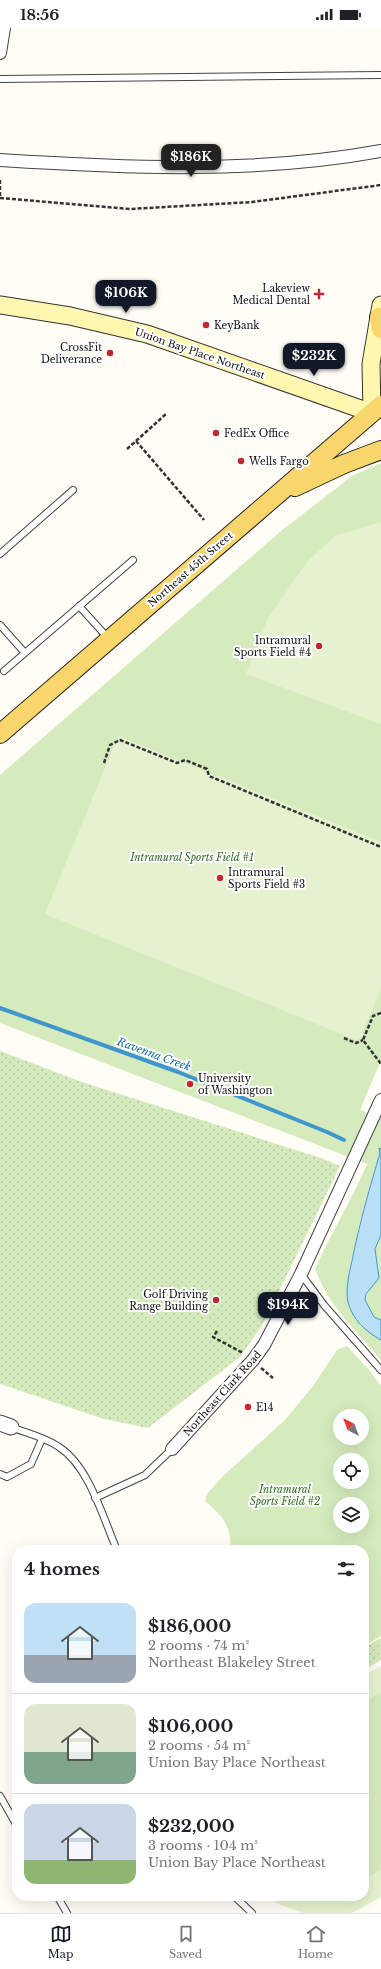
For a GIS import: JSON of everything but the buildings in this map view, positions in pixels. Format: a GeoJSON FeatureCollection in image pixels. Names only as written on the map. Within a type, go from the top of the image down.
{"type":"FeatureCollection","features":[{"type":"Feature","properties":{"kind":"main road","name":"Union Bay Place Northeast"},"geometry":{"type":"LineString","coordinates":[[0,306],[70,316],[147,334],[378,411]]}},
{"type":"Feature","properties":{"kind":"main road"},"geometry":{"type":"LineString","coordinates":[[378,411],[371,364],[380,317]]}},
{"type":"Feature","properties":{"kind":"main road","name":"Northeast 45th Street"},"geometry":{"type":"LineString","coordinates":[[0,734],[276,496],[378,411]]}},
{"type":"Feature","properties":{"kind":"main road"},"geometry":{"type":"LineString","coordinates":[[276,496],[344,464],[381,450]]}},
{"type":"Feature","properties":{"kind":"street"},"geometry":{"type":"LineString","coordinates":[[0,53],[4,28]]}},
{"type":"Feature","properties":{"kind":"street"},"geometry":{"type":"LineString","coordinates":[[0,160],[109,165],[213,166],[296,161],[381,151]]}},
{"type":"Feature","properties":{"kind":"street","name":"Northeast Clark Road"},"geometry":{"type":"LineString","coordinates":[[172,1449],[253,1360],[264,1345],[301,1274],[381,1100]]}},
{"type":"Feature","properties":{"kind":"lane"},"geometry":{"type":"LineString","coordinates":[[0,79],[381,75]]}},
{"type":"Feature","properties":{"kind":"lane"},"geometry":{"type":"LineString","coordinates":[[0,554],[73,490]]}},
{"type":"Feature","properties":{"kind":"lane"},"geometry":{"type":"LineString","coordinates":[[4,671],[133,560]]}},
{"type":"Feature","properties":{"kind":"lane"},"geometry":{"type":"LineString","coordinates":[[79,606],[109,639]]}},
{"type":"Feature","properties":{"kind":"lane"},"geometry":{"type":"LineString","coordinates":[[0,625],[25,653]]}},
{"type":"Feature","properties":{"kind":"lane"},"geometry":{"type":"LineString","coordinates":[[301,1274],[324,1305],[381,1370]]}},
{"type":"Feature","properties":{"kind":"lane"},"geometry":{"type":"LineString","coordinates":[[5,1425],[60,1447],[74,1459],[95,1498],[115,1545]]}},
{"type":"Feature","properties":{"kind":"lane"},"geometry":{"type":"LineString","coordinates":[[0,1474],[7,1477],[30,1464],[42,1439]]}},
{"type":"Feature","properties":{"kind":"lane","name":"Northeast Clark Road"},"geometry":{"type":"LineString","coordinates":[[95,1498],[145,1475],[172,1449]]}},
{"type":"Feature","properties":{"kind":"lane"},"geometry":{"type":"LineString","coordinates":[[0,1796],[12,1817]]}},
{"type":"Feature","properties":{"kind":"lane"},"geometry":{"type":"LineString","coordinates":[[60,1901],[67,1913]]}},
{"type":"Feature","properties":{"kind":"lane"},"geometry":{"type":"LineString","coordinates":[[239,1901],[252,1913]]}},
{"type":"Feature","properties":{"kind":"path"},"geometry":{"type":"LineString","coordinates":[[0,180],[0,197],[130,209],[252,202],[360,189],[381,185]]}},
{"type":"Feature","properties":{"kind":"path"},"geometry":{"type":"LineString","coordinates":[[128,449],[166,414]]}},
{"type":"Feature","properties":{"kind":"path"},"geometry":{"type":"LineString","coordinates":[[136,441],[204,520]]}},
{"type":"Feature","properties":{"kind":"path"},"geometry":{"type":"LineString","coordinates":[[104,762],[110,745],[120,740],[177,763],[185,760],[207,768],[209,776],[381,847]]}},
{"type":"Feature","properties":{"kind":"path"},"geometry":{"type":"LineString","coordinates":[[344,1038],[356,1043],[363,1040],[373,1016],[381,1013]]}},
{"type":"Feature","properties":{"kind":"path"},"geometry":{"type":"LineString","coordinates":[[363,1040],[381,1064]]}},
{"type":"Feature","properties":{"kind":"green space","name":"Intramural Sports Field #1"},"geometry":{"type":"Polygon","coordinates":[[[381,463],[381,1060],[360,1110],[381,1117],[381,1149],[379,1148],[380,1153],[359,1225],[348,1281],[375,1336],[381,1340],[381,1360],[352,1328],[335,1306],[321,1283],[315,1269],[355,1191],[367,1164],[0,1023],[0,775],[281,531],[352,476],[381,463]]]}},
{"type":"Feature","properties":{"kind":"green space","name":"Intramural Sports Field #4"},"geometry":{"type":"Polygon","coordinates":[[[381,522],[381,724],[246,674],[268,618],[308,561],[335,536],[381,522]]]}},
{"type":"Feature","properties":{"kind":"green space","name":"Intramural Sports Field #3"},"geometry":{"type":"Polygon","coordinates":[[[118,736],[381,842],[381,988],[361,1037],[356,1040],[45,914],[118,736]]]}},
{"type":"Feature","properties":{"kind":"green space"},"geometry":{"type":"Polygon","coordinates":[[[0,1051],[82,1082],[321,1158],[340,1166],[263,1324],[240,1357],[148,1428],[104,1419],[0,1384],[0,1051]]]}},
{"type":"Feature","properties":{"kind":"green space"},"geometry":{"type":"Polygon","coordinates":[[[381,1235],[381,1320],[374,1317],[365,1300],[379,1272],[375,1254],[381,1235]]]}},
{"type":"Feature","properties":{"kind":"green space","name":"Intramural Sports Field #2"},"geometry":{"type":"Polygon","coordinates":[[[347,1346],[369,1370],[381,1386],[381,1636],[369,1643],[369,1545],[230,1545],[230,1535],[225,1522],[221,1516],[205,1501],[207,1494],[224,1475],[285,1420],[313,1386],[337,1350],[347,1346]]]}},
{"type":"Feature","properties":{"kind":"green space"},"geometry":{"type":"Polygon","coordinates":[[[381,1638],[381,1660],[369,1667],[369,1645],[381,1638]]]}},
{"type":"Feature","properties":{"kind":"green space"},"geometry":{"type":"Polygon","coordinates":[[[381,1666],[381,1692],[369,1699],[369,1672],[381,1666]]]}},
{"type":"Feature","properties":{"kind":"green space"},"geometry":{"type":"Polygon","coordinates":[[[381,1692],[381,1870],[369,1877],[369,1699],[381,1692]]]}},
{"type":"Feature","properties":{"kind":"green space"},"geometry":{"type":"Polygon","coordinates":[[[381,1870],[381,1897],[352,1913],[303,1913],[274,1901],[369,1901],[369,1877],[381,1870]]]}},
{"type":"Feature","properties":{"kind":"water"},"geometry":{"type":"Polygon","coordinates":[[[379,1148],[381,1149],[381,1235],[375,1249],[379,1278],[366,1294],[365,1300],[374,1317],[381,1320],[381,1340],[365,1329],[356,1319],[350,1308],[347,1296],[349,1273],[380,1153],[379,1148]]]}},
{"type":"Feature","properties":{"kind":"waterway","name":"Ravenna Creek"},"geometry":{"type":"LineString","coordinates":[[0,1008],[178,1072],[344,1140]]}},
{"type":"Feature","properties":{"kind":"place","name":"Lakeview Medical Dental"},"geometry":{"type":"Point","coordinates":[319,294]}},
{"type":"Feature","properties":{"kind":"place","name":"KeyBank"},"geometry":{"type":"Point","coordinates":[206,325]}},
{"type":"Feature","properties":{"kind":"place","name":"CrossFit Deliverance"},"geometry":{"type":"Point","coordinates":[110,353]}},
{"type":"Feature","properties":{"kind":"place","name":"FedEx Office"},"geometry":{"type":"Point","coordinates":[216,433]}},
{"type":"Feature","properties":{"kind":"place","name":"Wells Fargo"},"geometry":{"type":"Point","coordinates":[241,461]}},
{"type":"Feature","properties":{"kind":"place","name":"Intramural Sports Field #4"},"geometry":{"type":"Point","coordinates":[319,646]}},
{"type":"Feature","properties":{"kind":"place","name":"Intramural Sports Field #3"},"geometry":{"type":"Point","coordinates":[220,878]}},
{"type":"Feature","properties":{"kind":"place","name":"University of Washington"},"geometry":{"type":"Point","coordinates":[190,1084]}},
{"type":"Feature","properties":{"kind":"place","name":"Golf Driving Range Building"},"geometry":{"type":"Point","coordinates":[216,1300]}},
{"type":"Feature","properties":{"kind":"place","name":"E14"},"geometry":{"type":"Point","coordinates":[248,1407]}}]}
